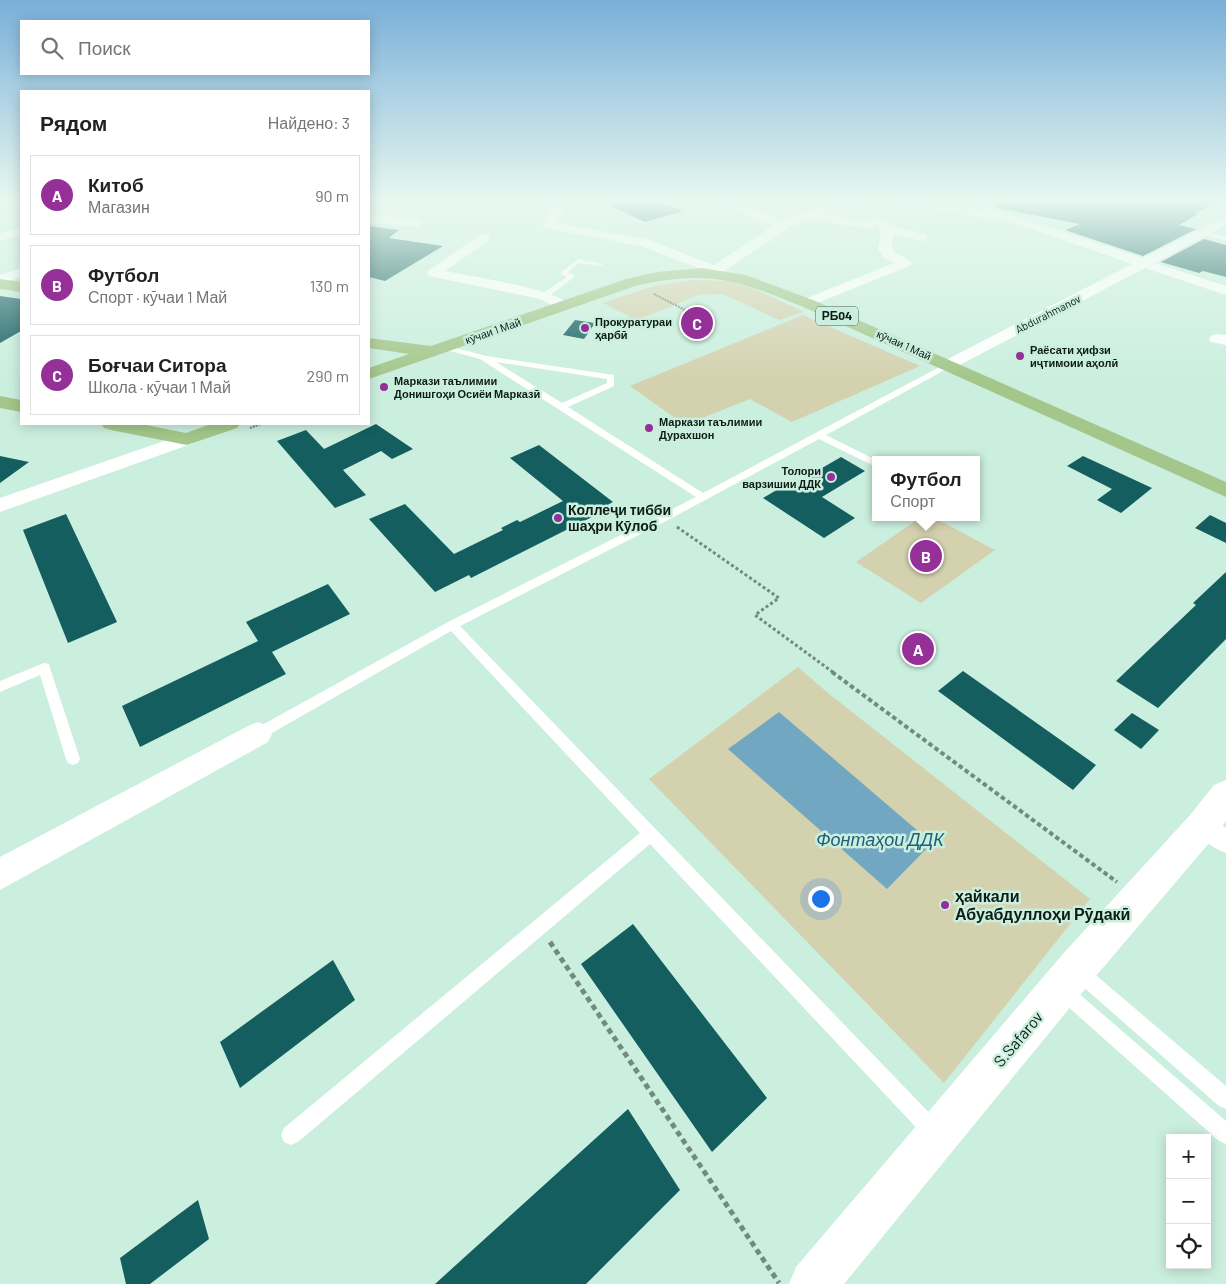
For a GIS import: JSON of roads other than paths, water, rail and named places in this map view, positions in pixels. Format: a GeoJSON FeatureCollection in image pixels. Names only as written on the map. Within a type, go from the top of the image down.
{"type":"FeatureCollection","features":[{"type":"Feature","properties":{"kind":"main road","name":"кӯчаи 1 Май"},"geometry":{"type":"LineString","coordinates":[[370,343],[439,350],[631,282],[674,273],[714,271],[753,281],[807,303],[950,365],[1226,490]]}},
{"type":"Feature","properties":{"kind":"main road"},"geometry":{"type":"LineString","coordinates":[[0,282],[20,287]]}},
{"type":"Feature","properties":{"kind":"main road"},"geometry":{"type":"LineString","coordinates":[[370,374],[439,350]]}},
{"type":"Feature","properties":{"kind":"main road"},"geometry":{"type":"LineString","coordinates":[[0,402],[20,406]]}},
{"type":"Feature","properties":{"kind":"main road"},"geometry":{"type":"LineString","coordinates":[[116,425],[188,439],[227,425]]}},
{"type":"Feature","properties":{"kind":"street"},"geometry":{"type":"LineString","coordinates":[[454,259],[434,273],[544,296],[564,306]]}},
{"type":"Feature","properties":{"kind":"street"},"geometry":{"type":"LineString","coordinates":[[684,259],[714,271],[732,259]]}},
{"type":"Feature","properties":{"kind":"street"},"geometry":{"type":"LineString","coordinates":[[807,303],[905,263],[897,259]]}},
{"type":"Feature","properties":{"kind":"street"},"geometry":{"type":"LineString","coordinates":[[1129,259],[1226,291]]}},
{"type":"Feature","properties":{"kind":"street","name":"Abdurahmanov"},"geometry":{"type":"LineString","coordinates":[[950,365],[1154,259]]}},
{"type":"Feature","properties":{"kind":"street"},"geometry":{"type":"LineString","coordinates":[[0,282],[20,272]]}},
{"type":"Feature","properties":{"kind":"street"},"geometry":{"type":"LineString","coordinates":[[0,505],[188,439]]}},
{"type":"Feature","properties":{"kind":"street"},"geometry":{"type":"LineString","coordinates":[[0,874],[258,734]]}},
{"type":"Feature","properties":{"kind":"street","name":"S.Safarov"},"geometry":{"type":"LineString","coordinates":[[813,1284],[1068,979],[1139,898],[1218,821]]}},
{"type":"Feature","properties":{"kind":"lane"},"geometry":{"type":"LineString","coordinates":[[544,296],[572,276],[563,273],[578,261],[600,264]]}},
{"type":"Feature","properties":{"kind":"lane"},"geometry":{"type":"LineString","coordinates":[[439,350],[611,377],[610,384],[561,407]]}},
{"type":"Feature","properties":{"kind":"lane"},"geometry":{"type":"LineString","coordinates":[[483,357],[703,497]]}},
{"type":"Feature","properties":{"kind":"lane"},"geometry":{"type":"LineString","coordinates":[[258,734],[452,625],[664,518],[950,365]]}},
{"type":"Feature","properties":{"kind":"lane"},"geometry":{"type":"LineString","coordinates":[[819,435],[872,462]]}},
{"type":"Feature","properties":{"kind":"lane"},"geometry":{"type":"LineString","coordinates":[[452,625],[937,1135]]}},
{"type":"Feature","properties":{"kind":"lane"},"geometry":{"type":"LineString","coordinates":[[0,688],[44,668],[73,759]]}},
{"type":"Feature","properties":{"kind":"lane"},"geometry":{"type":"LineString","coordinates":[[291,1135],[651,834]]}},
{"type":"Feature","properties":{"kind":"lane"},"geometry":{"type":"LineString","coordinates":[[1068,979],[1226,1099]]}},
{"type":"Feature","properties":{"kind":"lane"},"geometry":{"type":"LineString","coordinates":[[1068,979],[1226,1134]]}},
{"type":"Feature","properties":{"kind":"water","name":"Фонтаҳои ДДК"},"geometry":{"type":"Polygon","coordinates":[[[779,712],[932,843],[887,889],[728,749],[779,712]]]}},
{"type":"Feature","properties":{"kind":"place","name":"Боғчаи Ситора"},"geometry":{"type":"Point","coordinates":[697,323]}},
{"type":"Feature","properties":{"kind":"place","name":"Прокуратураи ҳарбӣ"},"geometry":{"type":"Point","coordinates":[585,328]}},
{"type":"Feature","properties":{"kind":"place","name":"Раёсати ҳифзи иҷтимоии аҳолӣ"},"geometry":{"type":"Point","coordinates":[1020,356]}},
{"type":"Feature","properties":{"kind":"place","name":"Маркази таълимии Донишгоҳи Осиёи Марказӣ"},"geometry":{"type":"Point","coordinates":[384,387]}},
{"type":"Feature","properties":{"kind":"place","name":"Маркази таълимии Дурахшон"},"geometry":{"type":"Point","coordinates":[649,428]}},
{"type":"Feature","properties":{"kind":"place","name":"Толори варзишии ДДК"},"geometry":{"type":"Point","coordinates":[831,477]}},
{"type":"Feature","properties":{"kind":"place","name":"Коллеҷи тибби шаҳри Кӯлоб"},"geometry":{"type":"Point","coordinates":[558,518]}},
{"type":"Feature","properties":{"kind":"place","name":"Футбол"},"geometry":{"type":"Point","coordinates":[926,556]}},
{"type":"Feature","properties":{"kind":"place","name":"Китоб"},"geometry":{"type":"Point","coordinates":[918,649]}},
{"type":"Feature","properties":{"kind":"place","name":"ҳайкали Абуабдуллоҳи Рӯдакӣ"},"geometry":{"type":"Point","coordinates":[945,905]}}]}
